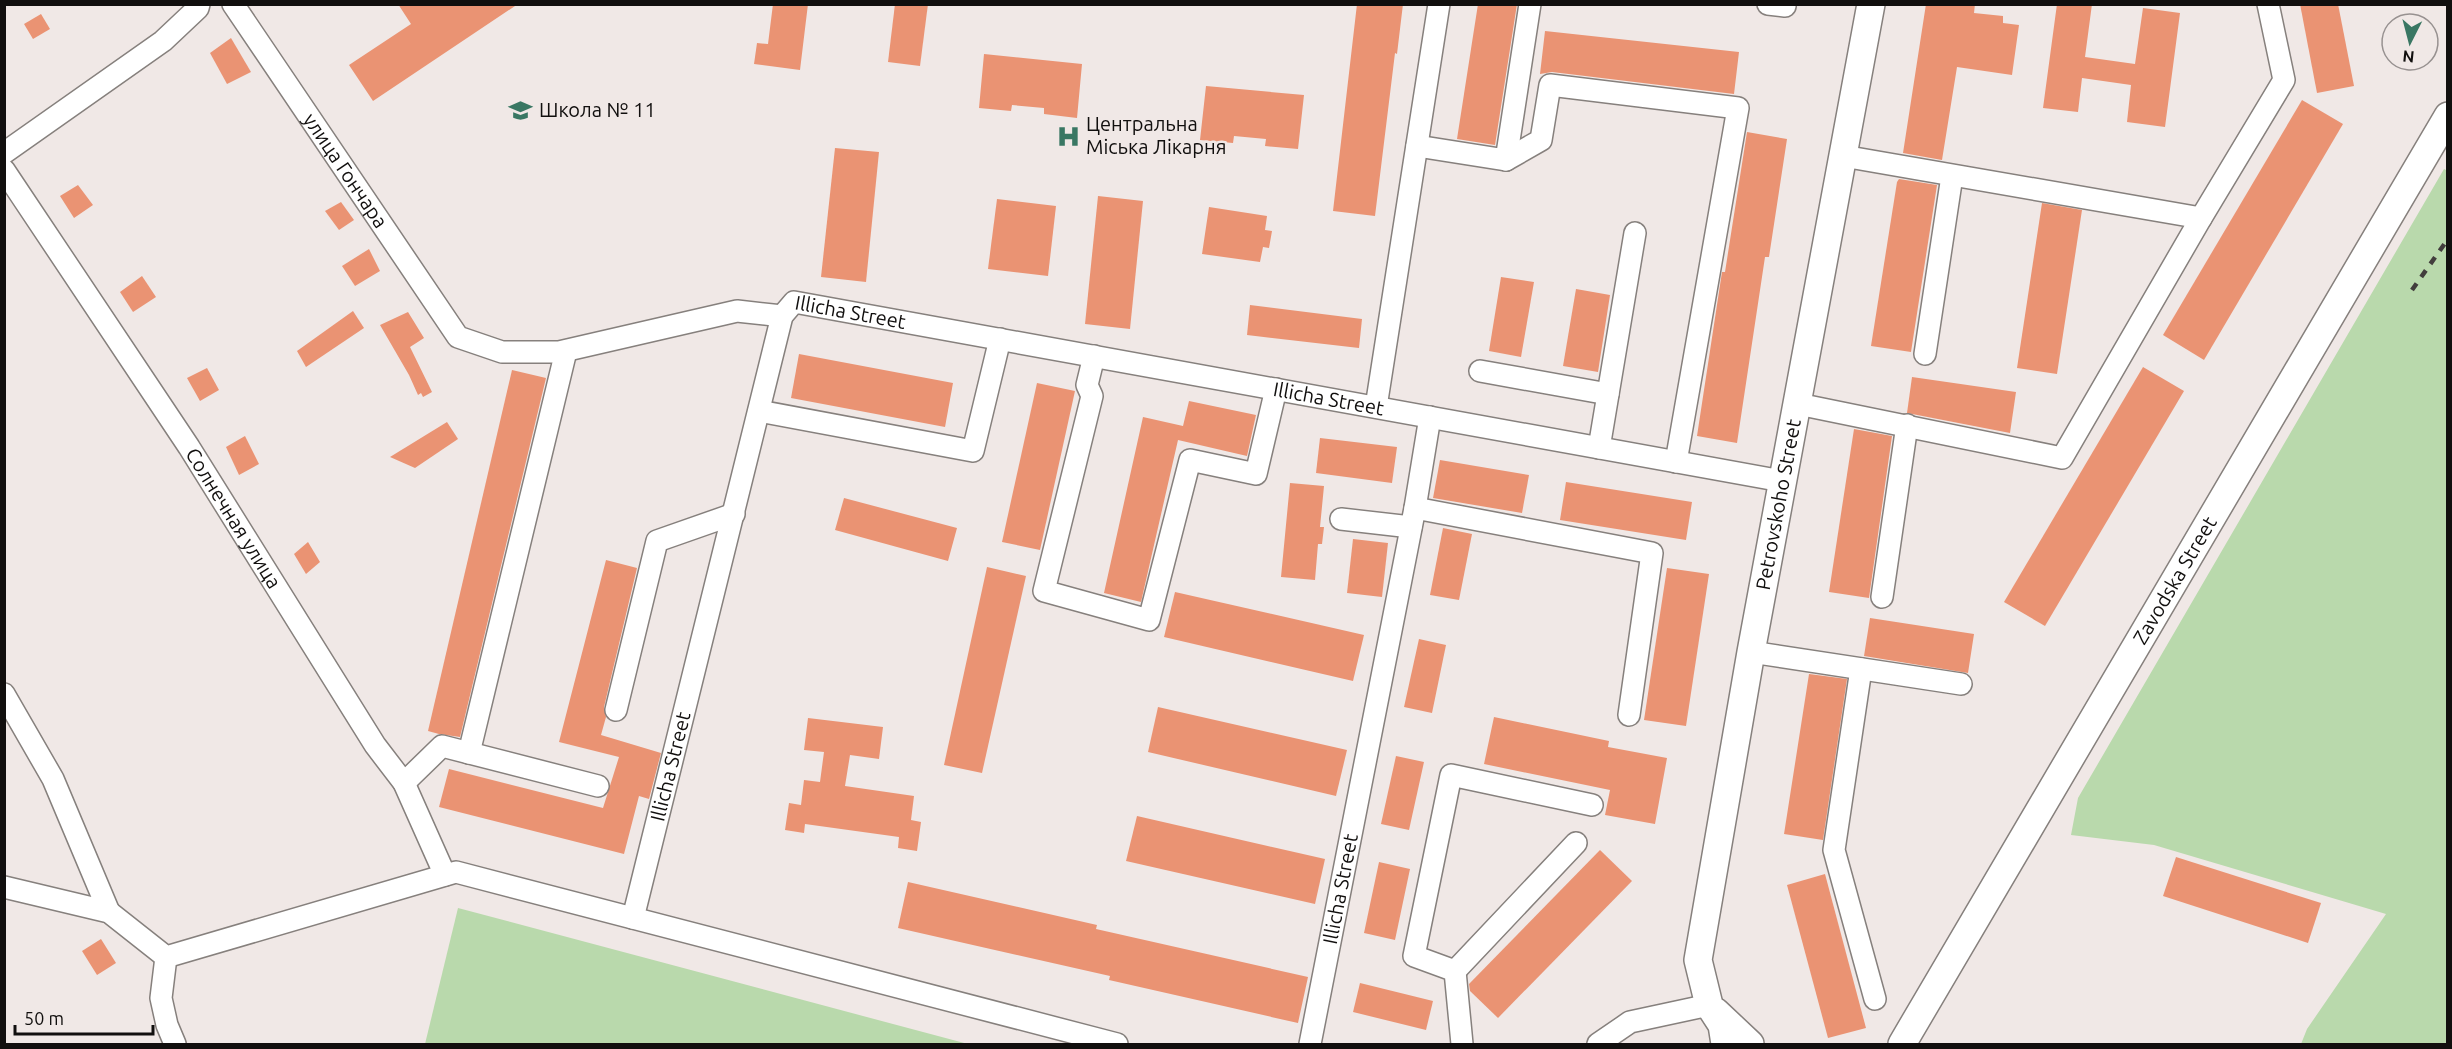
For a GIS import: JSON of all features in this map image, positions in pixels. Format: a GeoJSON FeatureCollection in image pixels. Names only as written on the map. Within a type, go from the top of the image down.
{"type":"FeatureCollection","features":[{"type":"Feature","properties":{"kind":"main road","name":"Petrovskoho Street"},"geometry":{"type":"LineString","coordinates":[[1725,1044],[1722,1025],[1709,1005],[1698,960],[1751,652],[1871,4]]}},
{"type":"Feature","properties":{"kind":"main road","name":"Zavodska Street"},"geometry":{"type":"LineString","coordinates":[[1902,1044],[2448,116]]}},
{"type":"Feature","properties":{"kind":"main road"},"geometry":{"type":"LineString","coordinates":[[1709,1005],[1750,1044]]}},
{"type":"Feature","properties":{"kind":"street"},"geometry":{"type":"LineString","coordinates":[[4,153],[163,41],[198,8],[199,4]]}},
{"type":"Feature","properties":{"kind":"street","name":"улица Гончара"},"geometry":{"type":"LineString","coordinates":[[233,4],[458,337],[502,352],[566,351]]}},
{"type":"Feature","properties":{"kind":"street"},"geometry":{"type":"LineString","coordinates":[[1376,407],[1439,4]]}},
{"type":"Feature","properties":{"kind":"street"},"geometry":{"type":"LineString","coordinates":[[1506,160],[1530,4]]}},
{"type":"Feature","properties":{"kind":"street"},"geometry":{"type":"LineString","coordinates":[[1798,404],[2062,458],[2284,80],[2268,4]]}},
{"type":"Feature","properties":{"kind":"street"},"geometry":{"type":"LineString","coordinates":[[1417,146],[1506,160],[1541,140],[1550,85],[1738,108],[1677,462]]}},
{"type":"Feature","properties":{"kind":"street"},"geometry":{"type":"LineString","coordinates":[[1843,156],[2201,218]]}},
{"type":"Feature","properties":{"kind":"street","name":"Солнечная улица"},"geometry":{"type":"LineString","coordinates":[[4,170],[189,447],[375,745],[404,783],[445,875]]}},
{"type":"Feature","properties":{"kind":"street"},"geometry":{"type":"LineString","coordinates":[[1925,354],[1952,176]]}},
{"type":"Feature","properties":{"kind":"street"},"geometry":{"type":"LineString","coordinates":[[1599,448],[1635,233]]}},
{"type":"Feature","properties":{"kind":"street","name":"Illicha Street"},"geometry":{"type":"LineString","coordinates":[[633,918],[782,316],[795,302],[1782,481]]}},
{"type":"Feature","properties":{"kind":"street"},"geometry":{"type":"LineString","coordinates":[[469,753],[566,351],[737,311],[782,316]]}},
{"type":"Feature","properties":{"kind":"street"},"geometry":{"type":"LineString","coordinates":[[759,411],[973,451],[1000,339]]}},
{"type":"Feature","properties":{"kind":"street"},"geometry":{"type":"LineString","coordinates":[[1094,356],[1087,385],[1092,396],[1044,591],[1149,620],[1190,460],[1256,474],[1276,389]]}},
{"type":"Feature","properties":{"kind":"street"},"geometry":{"type":"LineString","coordinates":[[1480,371],[1608,394]]}},
{"type":"Feature","properties":{"kind":"street","name":"Illicha Street"},"geometry":{"type":"LineString","coordinates":[[1310,1044],[1413,517],[1430,417]]}},
{"type":"Feature","properties":{"kind":"street"},"geometry":{"type":"LineString","coordinates":[[1882,597],[1907,425]]}},
{"type":"Feature","properties":{"kind":"street"},"geometry":{"type":"LineString","coordinates":[[616,710],[657,541],[734,514]]}},
{"type":"Feature","properties":{"kind":"street"},"geometry":{"type":"LineString","coordinates":[[1341,519],[1413,517],[1652,553],[1629,715]]}},
{"type":"Feature","properties":{"kind":"street"},"geometry":{"type":"LineString","coordinates":[[1751,652],[1961,684]]}},
{"type":"Feature","properties":{"kind":"street"},"geometry":{"type":"LineString","coordinates":[[1861,669],[1834,850],[1875,999]]}},
{"type":"Feature","properties":{"kind":"street"},"geometry":{"type":"LineString","coordinates":[[4,694],[53,779],[109,912]]}},
{"type":"Feature","properties":{"kind":"street"},"geometry":{"type":"LineString","coordinates":[[404,783],[442,746],[598,786]]}},
{"type":"Feature","properties":{"kind":"street"},"geometry":{"type":"LineString","coordinates":[[1455,971],[1414,956],[1451,775],[1592,805]]}},
{"type":"Feature","properties":{"kind":"street"},"geometry":{"type":"LineString","coordinates":[[1462,1044],[1455,971],[1576,843]]}},
{"type":"Feature","properties":{"kind":"street"},"geometry":{"type":"LineString","coordinates":[[166,957],[456,872],[1117,1044]]}},
{"type":"Feature","properties":{"kind":"street"},"geometry":{"type":"LineString","coordinates":[[4,887],[109,912],[166,957]]}},
{"type":"Feature","properties":{"kind":"street"},"geometry":{"type":"LineString","coordinates":[[166,957],[161,998],[167,1025],[175,1044]]}},
{"type":"Feature","properties":{"kind":"street"},"geometry":{"type":"LineString","coordinates":[[1598,1044],[1630,1022],[1709,1005]]}},
{"type":"Feature","properties":{"kind":"green space"},"geometry":{"type":"Polygon","coordinates":[[[2444,169],[2448,171],[2447,1044],[2301,1044],[2307,1029],[2386,914],[2154,845],[2071,835],[2078,798],[2444,169]]]}},
{"type":"Feature","properties":{"kind":"green space"},"geometry":{"type":"Polygon","coordinates":[[[458,908],[968,1044],[425,1044],[458,908]]]}},
{"type":"Feature","properties":{"kind":"building"},"geometry":{"type":"Polygon","coordinates":[[[398,4],[518,4],[373,101],[349,65],[411,24],[398,4]]]}},
{"type":"Feature","properties":{"kind":"building"},"geometry":{"type":"Polygon","coordinates":[[[773,4],[808,4],[800,70],[754,64],[757,43],[768,44],[773,4]]]}},
{"type":"Feature","properties":{"kind":"building"},"geometry":{"type":"Polygon","coordinates":[[[895,4],[928,4],[920,66],[888,62],[895,4]]]}},
{"type":"Feature","properties":{"kind":"building"},"geometry":{"type":"Polygon","coordinates":[[[1357,4],[1403,4],[1375,216],[1333,211],[1357,4]]]}},
{"type":"Feature","properties":{"kind":"building"},"geometry":{"type":"Polygon","coordinates":[[[1478,4],[1517,4],[1495,145],[1457,139],[1478,4]]]}},
{"type":"Feature","properties":{"kind":"building"},"geometry":{"type":"Polygon","coordinates":[[[1926,4],[1975,4],[1974,13],[2003,16],[2003,23],[2019,25],[2012,75],[1957,67],[1942,160],[1903,153],[1926,4]]]}},
{"type":"Feature","properties":{"kind":"building"},"geometry":{"type":"Polygon","coordinates":[[[2057,4],[2092,4],[2085,57],[2135,64],[2143,8],[2180,13],[2165,127],[2127,122],[2131,85],[2082,78],[2078,112],[2043,108],[2057,4]]]}},
{"type":"Feature","properties":{"kind":"building"},"geometry":{"type":"Polygon","coordinates":[[[2300,4],[2338,4],[2354,86],[2317,93],[2300,4]]]}},
{"type":"Feature","properties":{"kind":"building"},"geometry":{"type":"Polygon","coordinates":[[[41,14],[50,29],[33,39],[24,24],[41,14]]]}},
{"type":"Feature","properties":{"kind":"building"},"geometry":{"type":"Polygon","coordinates":[[[1545,31],[1739,52],[1734,94],[1552,72],[1540,74],[1545,31]]]}},
{"type":"Feature","properties":{"kind":"building"},"geometry":{"type":"Polygon","coordinates":[[[231,38],[251,72],[227,84],[210,53],[231,38]]]}},
{"type":"Feature","properties":{"kind":"building"},"geometry":{"type":"Polygon","coordinates":[[[984,54],[1082,64],[1077,118],[1044,114],[1044,108],[1012,105],[1011,111],[979,108],[984,54]]]}},
{"type":"Feature","properties":{"kind":"building"},"geometry":{"type":"Polygon","coordinates":[[[1206,86],[1304,95],[1298,149],[1265,146],[1266,139],[1234,136],[1233,143],[1200,140],[1206,86]]]}},
{"type":"Feature","properties":{"kind":"building"},"geometry":{"type":"Polygon","coordinates":[[[2302,100],[2343,124],[2204,360],[2163,335],[2302,100]]]}},
{"type":"Feature","properties":{"kind":"building"},"geometry":{"type":"Polygon","coordinates":[[[1747,132],[1787,139],[1769,257],[1765,257],[1737,443],[1697,436],[1722,272],[1725,272],[1747,132]]]}},
{"type":"Feature","properties":{"kind":"building"},"geometry":{"type":"Polygon","coordinates":[[[835,148],[879,152],[866,282],[821,277],[835,148]]]}},
{"type":"Feature","properties":{"kind":"building"},"geometry":{"type":"Polygon","coordinates":[[[1899,179],[1937,185],[1911,352],[1871,346],[1899,179]]]}},
{"type":"Feature","properties":{"kind":"building"},"geometry":{"type":"Polygon","coordinates":[[[78,185],[93,205],[74,218],[60,196],[78,185]]]}},
{"type":"Feature","properties":{"kind":"building"},"geometry":{"type":"Polygon","coordinates":[[[1098,196],[1143,201],[1130,329],[1085,324],[1098,196]]]}},
{"type":"Feature","properties":{"kind":"building"},"geometry":{"type":"Polygon","coordinates":[[[997,199],[1056,206],[1048,276],[988,269],[997,199]]]}},
{"type":"Feature","properties":{"kind":"building"},"geometry":{"type":"Polygon","coordinates":[[[341,202],[354,220],[339,230],[325,211],[341,202]]]}},
{"type":"Feature","properties":{"kind":"building"},"geometry":{"type":"Polygon","coordinates":[[[2042,203],[2082,210],[2057,374],[2017,368],[2042,203]]]}},
{"type":"Feature","properties":{"kind":"building"},"geometry":{"type":"Polygon","coordinates":[[[1209,207],[1267,216],[1265,230],[1272,231],[1269,248],[1263,247],[1260,262],[1202,254],[1209,207]]]}},
{"type":"Feature","properties":{"kind":"building"},"geometry":{"type":"Polygon","coordinates":[[[369,249],[380,271],[355,286],[342,266],[369,249]]]}},
{"type":"Feature","properties":{"kind":"building"},"geometry":{"type":"Polygon","coordinates":[[[142,276],[156,297],[133,312],[120,292],[142,276]]]}},
{"type":"Feature","properties":{"kind":"building"},"geometry":{"type":"Polygon","coordinates":[[[1501,277],[1534,282],[1521,357],[1489,351],[1501,277]]]}},
{"type":"Feature","properties":{"kind":"building"},"geometry":{"type":"Polygon","coordinates":[[[1576,289],[1610,295],[1598,372],[1563,366],[1576,289]]]}},
{"type":"Feature","properties":{"kind":"building"},"geometry":{"type":"Polygon","coordinates":[[[1250,305],[1362,319],[1359,348],[1247,335],[1250,305]]]}},
{"type":"Feature","properties":{"kind":"building"},"geometry":{"type":"Polygon","coordinates":[[[353,311],[364,328],[306,367],[297,351],[353,311]]]}},
{"type":"Feature","properties":{"kind":"building"},"geometry":{"type":"Polygon","coordinates":[[[408,312],[424,338],[410,347],[432,392],[423,397],[421,393],[418,395],[380,325],[408,312]]]}},
{"type":"Feature","properties":{"kind":"building"},"geometry":{"type":"Polygon","coordinates":[[[799,354],[953,383],[945,427],[791,398],[799,354]]]}},
{"type":"Feature","properties":{"kind":"building"},"geometry":{"type":"Polygon","coordinates":[[[2143,367],[2184,391],[2045,626],[2004,602],[2143,367]]]}},
{"type":"Feature","properties":{"kind":"building"},"geometry":{"type":"Polygon","coordinates":[[[207,368],[219,390],[200,401],[187,378],[207,368]]]}},
{"type":"Feature","properties":{"kind":"building"},"geometry":{"type":"Polygon","coordinates":[[[512,370],[546,378],[460,737],[439,734],[428,731],[512,370]]]}},
{"type":"Feature","properties":{"kind":"building"},"geometry":{"type":"Polygon","coordinates":[[[1912,377],[2016,392],[2010,433],[1907,413],[1912,377]]]}},
{"type":"Feature","properties":{"kind":"building"},"geometry":{"type":"Polygon","coordinates":[[[1037,383],[1075,391],[1040,550],[1002,542],[1037,383]]]}},
{"type":"Feature","properties":{"kind":"building"},"geometry":{"type":"Polygon","coordinates":[[[1189,401],[1256,415],[1247,456],[1178,440],[1141,602],[1104,593],[1143,417],[1183,426],[1189,401]]]}},
{"type":"Feature","properties":{"kind":"building"},"geometry":{"type":"Polygon","coordinates":[[[447,422],[458,439],[415,468],[390,457],[447,422]]]}},
{"type":"Feature","properties":{"kind":"building"},"geometry":{"type":"Polygon","coordinates":[[[1854,429],[1892,436],[1869,598],[1829,592],[1854,429]]]}},
{"type":"Feature","properties":{"kind":"building"},"geometry":{"type":"Polygon","coordinates":[[[245,436],[259,464],[239,475],[226,447],[245,436]]]}},
{"type":"Feature","properties":{"kind":"building"},"geometry":{"type":"Polygon","coordinates":[[[1320,438],[1397,447],[1392,483],[1316,473],[1320,438]]]}},
{"type":"Feature","properties":{"kind":"building"},"geometry":{"type":"Polygon","coordinates":[[[1440,460],[1529,475],[1522,513],[1433,498],[1440,460]]]}},
{"type":"Feature","properties":{"kind":"building"},"geometry":{"type":"Polygon","coordinates":[[[1566,482],[1692,502],[1686,540],[1560,520],[1566,482]]]}},
{"type":"Feature","properties":{"kind":"building"},"geometry":{"type":"Polygon","coordinates":[[[1290,483],[1324,486],[1320,527],[1324,527],[1322,544],[1318,544],[1315,580],[1281,577],[1290,483]]]}},
{"type":"Feature","properties":{"kind":"building"},"geometry":{"type":"Polygon","coordinates":[[[844,498],[957,528],[948,561],[835,530],[844,498]]]}},
{"type":"Feature","properties":{"kind":"building"},"geometry":{"type":"Polygon","coordinates":[[[1443,528],[1472,534],[1459,600],[1430,595],[1443,528]]]}},
{"type":"Feature","properties":{"kind":"building"},"geometry":{"type":"Polygon","coordinates":[[[1353,539],[1388,543],[1382,597],[1347,593],[1353,539]]]}},
{"type":"Feature","properties":{"kind":"building"},"geometry":{"type":"Polygon","coordinates":[[[308,542],[320,562],[306,574],[294,554],[308,542]]]}},
{"type":"Feature","properties":{"kind":"building"},"geometry":{"type":"Polygon","coordinates":[[[606,560],[637,568],[604,707],[606,717],[601,735],[661,753],[649,799],[639,796],[624,854],[439,807],[449,769],[603,808],[619,757],[559,742],[606,560]]]}},
{"type":"Feature","properties":{"kind":"building"},"geometry":{"type":"Polygon","coordinates":[[[987,567],[1026,576],[982,773],[944,765],[987,567]]]}},
{"type":"Feature","properties":{"kind":"building"},"geometry":{"type":"Polygon","coordinates":[[[1667,568],[1709,574],[1686,726],[1644,720],[1667,568]]]}},
{"type":"Feature","properties":{"kind":"building"},"geometry":{"type":"Polygon","coordinates":[[[1175,592],[1364,635],[1353,681],[1164,637],[1175,592]]]}},
{"type":"Feature","properties":{"kind":"building"},"geometry":{"type":"Polygon","coordinates":[[[1870,618],[1974,634],[1968,673],[1864,656],[1870,618]]]}},
{"type":"Feature","properties":{"kind":"building"},"geometry":{"type":"Polygon","coordinates":[[[1419,639],[1446,645],[1432,713],[1404,707],[1419,639]]]}},
{"type":"Feature","properties":{"kind":"building"},"geometry":{"type":"Polygon","coordinates":[[[1809,674],[1847,679],[1823,840],[1784,834],[1809,674]]]}},
{"type":"Feature","properties":{"kind":"building"},"geometry":{"type":"Polygon","coordinates":[[[1158,707],[1347,750],[1336,796],[1148,752],[1158,707]]]}},
{"type":"Feature","properties":{"kind":"building"},"geometry":{"type":"Polygon","coordinates":[[[1494,717],[1609,741],[1608,747],[1667,758],[1655,824],[1605,815],[1610,790],[1484,764],[1494,717]]]}},
{"type":"Feature","properties":{"kind":"building"},"geometry":{"type":"Polygon","coordinates":[[[808,718],[883,727],[879,759],[850,755],[845,786],[914,796],[911,820],[921,822],[917,851],[898,848],[899,837],[805,824],[804,833],[785,830],[789,803],[801,805],[804,780],[820,782],[824,752],[804,750],[808,718]]]}},
{"type":"Feature","properties":{"kind":"building"},"geometry":{"type":"Polygon","coordinates":[[[1396,756],[1424,762],[1409,830],[1381,824],[1396,756]]]}},
{"type":"Feature","properties":{"kind":"building"},"geometry":{"type":"Polygon","coordinates":[[[1137,816],[1325,859],[1315,904],[1126,861],[1137,816]]]}},
{"type":"Feature","properties":{"kind":"building"},"geometry":{"type":"Polygon","coordinates":[[[1600,850],[1632,881],[1498,1018],[1470,991],[1469,984],[1600,850]]]}},
{"type":"Feature","properties":{"kind":"building"},"geometry":{"type":"Polygon","coordinates":[[[2176,857],[2321,903],[2308,943],[2163,896],[2176,857]]]}},
{"type":"Feature","properties":{"kind":"building"},"geometry":{"type":"Polygon","coordinates":[[[1379,862],[1410,869],[1395,940],[1364,933],[1379,862]]]}},
{"type":"Feature","properties":{"kind":"building"},"geometry":{"type":"Polygon","coordinates":[[[1825,874],[1866,1028],[1828,1038],[1787,885],[1825,874]]]}},
{"type":"Feature","properties":{"kind":"building"},"geometry":{"type":"Polygon","coordinates":[[[908,882],[1097,925],[1096,929],[1308,977],[1298,1023],[1109,980],[1110,976],[898,928],[908,882]]]}},
{"type":"Feature","properties":{"kind":"building"},"geometry":{"type":"Polygon","coordinates":[[[101,939],[116,963],[97,975],[82,951],[101,939]]]}},
{"type":"Feature","properties":{"kind":"building"},"geometry":{"type":"Polygon","coordinates":[[[1360,983],[1433,1001],[1426,1030],[1353,1012],[1360,983]]]}},
{"type":"Feature","properties":{"kind":"railway"},"geometry":{"type":"LineString","coordinates":[[2412,290],[2448,239]]}},
{"type":"Feature","properties":{"kind":"place","name":"Школа № 11"},"geometry":{"type":"Point","coordinates":[521,110]}},
{"type":"Feature","properties":{"kind":"place","name":"Центральна Міська Лікарня"},"geometry":{"type":"Point","coordinates":[1068,136]}}]}
